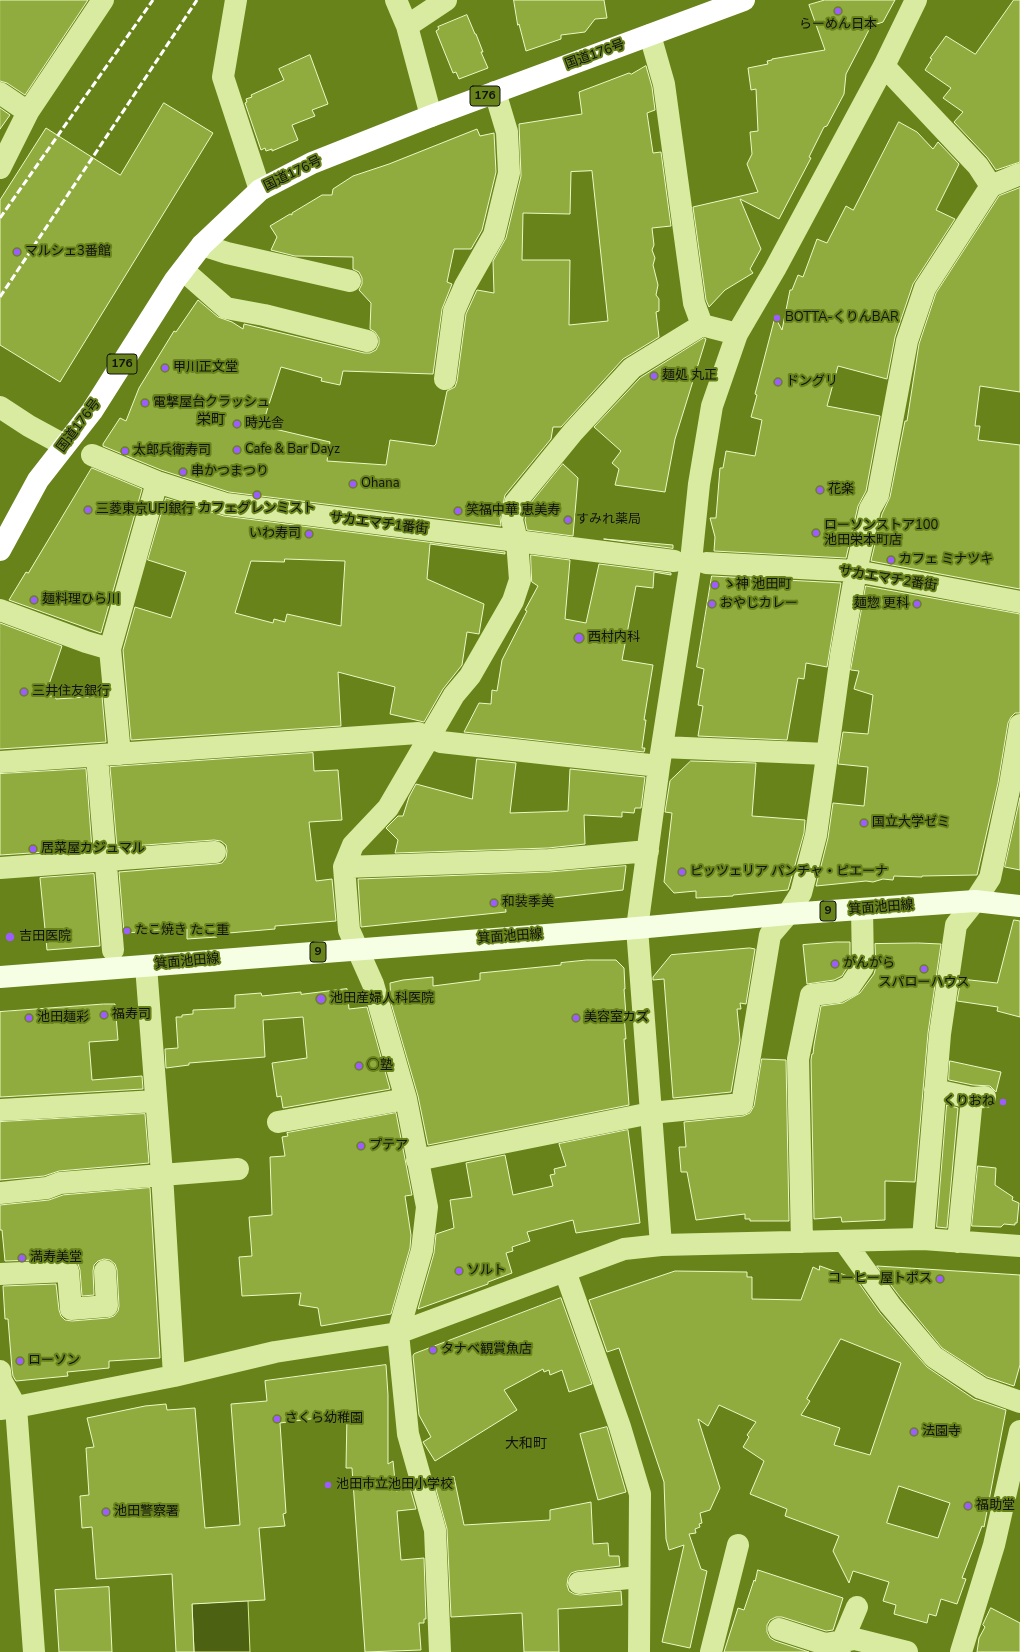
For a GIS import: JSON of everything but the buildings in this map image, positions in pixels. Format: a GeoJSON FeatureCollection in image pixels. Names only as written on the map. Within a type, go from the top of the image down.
{"type":"FeatureCollection","features":[{"type":"Feature","properties":{"kind":"highway","name":"国道176号"},"geometry":{"type":"LineString","coordinates":[[0,550],[38,480],[92,411],[175,280],[202,245],[260,190],[312,163],[431,116],[744,0]]}},
{"type":"Feature","properties":{"kind":"main road","name":"箕面池田線"},"geometry":{"type":"LineString","coordinates":[[0,977],[637,928],[788,914],[975,901],[1020,906]]}},
{"type":"Feature","properties":{"kind":"street"},"geometry":{"type":"LineString","coordinates":[[0,168],[28,112],[103,0]]}},
{"type":"Feature","properties":{"kind":"street"},"geometry":{"type":"LineString","coordinates":[[236,0],[223,77],[260,190]]}},
{"type":"Feature","properties":{"kind":"street"},"geometry":{"type":"LineString","coordinates":[[396,0],[407,26],[431,116]]}},
{"type":"Feature","properties":{"kind":"street"},"geometry":{"type":"LineString","coordinates":[[407,26],[446,0]]}},
{"type":"Feature","properties":{"kind":"street"},"geometry":{"type":"LineString","coordinates":[[661,1245],[637,928],[661,756],[691,562],[699,484],[712,406],[737,334],[775,269],[884,66],[916,0]]}},
{"type":"Feature","properties":{"kind":"street"},"geometry":{"type":"LineString","coordinates":[[650,35],[664,84],[694,302],[702,325]]}},
{"type":"Feature","properties":{"kind":"street"},"geometry":{"type":"LineString","coordinates":[[884,66],[978,166],[991,186]]}},
{"type":"Feature","properties":{"kind":"street"},"geometry":{"type":"LineString","coordinates":[[445,379],[454,310],[465,286],[494,235],[509,173],[507,132],[495,92]]}},
{"type":"Feature","properties":{"kind":"street"},"geometry":{"type":"LineString","coordinates":[[0,93],[28,112]]}},
{"type":"Feature","properties":{"kind":"street"},"geometry":{"type":"LineString","coordinates":[[417,1160],[651,1113],[742,1104],[770,935],[788,914],[802,893],[814,842],[841,655],[856,571],[870,509],[878,495],[907,341],[925,288],[991,186],[1020,174]]}},
{"type":"Feature","properties":{"kind":"street"},"geometry":{"type":"LineString","coordinates":[[202,245],[228,253],[350,281]]}},
{"type":"Feature","properties":{"kind":"street"},"geometry":{"type":"LineString","coordinates":[[183,270],[226,308],[264,315],[367,341]]}},
{"type":"Feature","properties":{"kind":"street"},"geometry":{"type":"LineString","coordinates":[[440,1652],[436,1530],[408,1434],[398,1333],[422,1250],[427,1207],[406,1099],[373,984],[349,930],[344,867],[353,845],[388,808],[454,695],[470,676],[513,601],[520,580],[517,541],[512,520],[515,503],[573,432],[632,368],[702,325],[737,334]]}},
{"type":"Feature","properties":{"kind":"street"},"geometry":{"type":"LineString","coordinates":[[0,407],[29,426],[64,445]]}},
{"type":"Feature","properties":{"kind":"street","name":"サカエマチ1番街"},"geometry":{"type":"LineString","coordinates":[[92,455],[157,482],[226,504],[674,561]]}},
{"type":"Feature","properties":{"kind":"street"},"geometry":{"type":"LineString","coordinates":[[120,754],[110,649],[157,482]]}},
{"type":"Feature","properties":{"kind":"street","name":"サカエマチ2番街"},"geometry":{"type":"LineString","coordinates":[[706,562],[856,571],[1020,602]]}},
{"type":"Feature","properties":{"kind":"street"},"geometry":{"type":"LineString","coordinates":[[0,610],[86,642],[110,649]]}},
{"type":"Feature","properties":{"kind":"street"},"geometry":{"type":"LineString","coordinates":[[923,1239],[940,1034],[956,925],[975,901],[990,878],[1010,785],[1020,725]]}},
{"type":"Feature","properties":{"kind":"street"},"geometry":{"type":"LineString","coordinates":[[0,762],[418,733],[441,742],[661,756],[827,754]]}},
{"type":"Feature","properties":{"kind":"street"},"geometry":{"type":"LineString","coordinates":[[97,756],[113,950]]}},
{"type":"Feature","properties":{"kind":"street"},"geometry":{"type":"LineString","coordinates":[[344,867],[549,860],[648,851]]}},
{"type":"Feature","properties":{"kind":"street"},"geometry":{"type":"LineString","coordinates":[[0,868],[215,852]]}},
{"type":"Feature","properties":{"kind":"street"},"geometry":{"type":"LineString","coordinates":[[802,1242],[798,1059],[811,995],[838,992],[850,986],[863,967],[862,909]]}},
{"type":"Feature","properties":{"kind":"street"},"geometry":{"type":"LineString","coordinates":[[146,966],[162,1174],[174,1376]]}},
{"type":"Feature","properties":{"kind":"street"},"geometry":{"type":"LineString","coordinates":[[935,1090],[979,1098],[958,1242]]}},
{"type":"Feature","properties":{"kind":"street"},"geometry":{"type":"LineString","coordinates":[[278,1122],[406,1099]]}},
{"type":"Feature","properties":{"kind":"street"},"geometry":{"type":"LineString","coordinates":[[0,1110],[156,1101]]}},
{"type":"Feature","properties":{"kind":"street"},"geometry":{"type":"LineString","coordinates":[[0,1193],[47,1188],[60,1183],[162,1174],[238,1170]]}},
{"type":"Feature","properties":{"kind":"street"},"geometry":{"type":"LineString","coordinates":[[8,1408],[174,1376],[275,1352],[398,1333],[624,1249],[661,1245],[923,1239],[1020,1246]]}},
{"type":"Feature","properties":{"kind":"street"},"geometry":{"type":"LineString","coordinates":[[844,1241],[890,1305],[934,1357],[981,1388],[1020,1402]]}},
{"type":"Feature","properties":{"kind":"street"},"geometry":{"type":"LineString","coordinates":[[0,1274],[68,1271],[71,1309],[108,1306],[105,1271]]}},
{"type":"Feature","properties":{"kind":"street"},"geometry":{"type":"LineString","coordinates":[[565,1271],[620,1428],[640,1494],[639,1652]]}},
{"type":"Feature","properties":{"kind":"street"},"geometry":{"type":"LineString","coordinates":[[0,1371],[8,1408],[34,1652]]}},
{"type":"Feature","properties":{"kind":"street"},"geometry":{"type":"LineString","coordinates":[[961,1652],[994,1545],[1020,1431]]}},
{"type":"Feature","properties":{"kind":"street"},"geometry":{"type":"LineString","coordinates":[[711,1652],[738,1545]]}},
{"type":"Feature","properties":{"kind":"street"},"geometry":{"type":"LineString","coordinates":[[579,1583],[639,1577]]}},
{"type":"Feature","properties":{"kind":"street"},"geometry":{"type":"LineString","coordinates":[[841,1646],[858,1607]]}},
{"type":"Feature","properties":{"kind":"street"},"geometry":{"type":"LineString","coordinates":[[779,1629],[825,1644],[841,1646],[855,1639],[907,1652]]}},
{"type":"Feature","properties":{"kind":"shaded area"},"geometry":{"type":"Polygon","coordinates":[[[248,1601],[250,1652],[194,1652],[192,1604],[248,1601]]]}},
{"type":"Feature","properties":{"kind":"railway"},"geometry":{"type":"LineString","coordinates":[[0,218],[153,0]]}},
{"type":"Feature","properties":{"kind":"railway"},"geometry":{"type":"LineString","coordinates":[[0,297],[197,0]]}},
{"type":"Feature","properties":{"kind":"place","name":"らーめん日本"},"geometry":{"type":"Point","coordinates":[838,11]}},
{"type":"Feature","properties":{"kind":"place","name":"マルシェ3番館"},"geometry":{"type":"Point","coordinates":[17,252]}},
{"type":"Feature","properties":{"kind":"place","name":"BOTTA-くりんBAR"},"geometry":{"type":"Point","coordinates":[777,318]}},
{"type":"Feature","properties":{"kind":"place","name":"甲川正文堂"},"geometry":{"type":"Point","coordinates":[165,368]}},
{"type":"Feature","properties":{"kind":"place","name":"麺処 丸正"},"geometry":{"type":"Point","coordinates":[654,376]}},
{"type":"Feature","properties":{"kind":"place","name":"ドングリ"},"geometry":{"type":"Point","coordinates":[778,382]}},
{"type":"Feature","properties":{"kind":"place","name":"電撃屋台クラッシュ"},"geometry":{"type":"Point","coordinates":[145,403]}},
{"type":"Feature","properties":{"kind":"place","name":"時光舎"},"geometry":{"type":"Point","coordinates":[237,424]}},
{"type":"Feature","properties":{"kind":"place","name":"Cafe & Bar Dayz"},"geometry":{"type":"Point","coordinates":[237,450]}},
{"type":"Feature","properties":{"kind":"place","name":"太郎兵衛寿司"},"geometry":{"type":"Point","coordinates":[125,451]}},
{"type":"Feature","properties":{"kind":"place","name":"串かつまつり"},"geometry":{"type":"Point","coordinates":[183,472]}},
{"type":"Feature","properties":{"kind":"place","name":"Ohana"},"geometry":{"type":"Point","coordinates":[353,484]}},
{"type":"Feature","properties":{"kind":"place","name":"花楽"},"geometry":{"type":"Point","coordinates":[820,490]}},
{"type":"Feature","properties":{"kind":"place","name":"カフェグレンミスト"},"geometry":{"type":"Point","coordinates":[257,495]}},
{"type":"Feature","properties":{"kind":"place","name":"三菱東京UFJ銀行"},"geometry":{"type":"Point","coordinates":[88,510]}},
{"type":"Feature","properties":{"kind":"place","name":"笑福中華 恵美寿"},"geometry":{"type":"Point","coordinates":[458,511]}},
{"type":"Feature","properties":{"kind":"place","name":"すみれ薬局"},"geometry":{"type":"Point","coordinates":[568,520]}},
{"type":"Feature","properties":{"kind":"place","name":"ローソンストア100 池田栄本町店"},"geometry":{"type":"Point","coordinates":[816,533]}},
{"type":"Feature","properties":{"kind":"place","name":"いわ寿司"},"geometry":{"type":"Point","coordinates":[309,534]}},
{"type":"Feature","properties":{"kind":"place","name":"カフェ ミナツキ"},"geometry":{"type":"Point","coordinates":[891,560]}},
{"type":"Feature","properties":{"kind":"place","name":"ゝ神 池田町"},"geometry":{"type":"Point","coordinates":[715,585]}},
{"type":"Feature","properties":{"kind":"place","name":"麺料理ひら川"},"geometry":{"type":"Point","coordinates":[34,600]}},
{"type":"Feature","properties":{"kind":"place","name":"おやじカレー"},"geometry":{"type":"Point","coordinates":[712,604]}},
{"type":"Feature","properties":{"kind":"place","name":"麺惣 更科"},"geometry":{"type":"Point","coordinates":[917,604]}},
{"type":"Feature","properties":{"kind":"place","name":"西村内科"},"geometry":{"type":"Point","coordinates":[579,638]}},
{"type":"Feature","properties":{"kind":"place","name":"三井住友銀行"},"geometry":{"type":"Point","coordinates":[24,692]}},
{"type":"Feature","properties":{"kind":"place","name":"国立大学ゼミ"},"geometry":{"type":"Point","coordinates":[864,823]}},
{"type":"Feature","properties":{"kind":"place","name":"居菜屋カジュマル"},"geometry":{"type":"Point","coordinates":[33,849]}},
{"type":"Feature","properties":{"kind":"place","name":"ピッツェリア パンチャ・ピエーナ"},"geometry":{"type":"Point","coordinates":[682,872]}},
{"type":"Feature","properties":{"kind":"place","name":"和装季美"},"geometry":{"type":"Point","coordinates":[494,903]}},
{"type":"Feature","properties":{"kind":"place","name":"たこ焼き たこ重"},"geometry":{"type":"Point","coordinates":[127,931]}},
{"type":"Feature","properties":{"kind":"place","name":"吉田医院"},"geometry":{"type":"Point","coordinates":[10,937]}},
{"type":"Feature","properties":{"kind":"place","name":"がんがら"},"geometry":{"type":"Point","coordinates":[835,964]}},
{"type":"Feature","properties":{"kind":"place","name":"スパローハウス"},"geometry":{"type":"Point","coordinates":[924,969]}},
{"type":"Feature","properties":{"kind":"place","name":"池田産婦人科医院"},"geometry":{"type":"Point","coordinates":[321,999]}},
{"type":"Feature","properties":{"kind":"place","name":"福寿司"},"geometry":{"type":"Point","coordinates":[104,1015]}},
{"type":"Feature","properties":{"kind":"place","name":"池田麺彩"},"geometry":{"type":"Point","coordinates":[29,1018]}},
{"type":"Feature","properties":{"kind":"place","name":"美容室カズ"},"geometry":{"type":"Point","coordinates":[576,1018]}},
{"type":"Feature","properties":{"kind":"place","name":"○塾"},"geometry":{"type":"Point","coordinates":[359,1066]}},
{"type":"Feature","properties":{"kind":"place","name":"くりおね"},"geometry":{"type":"Point","coordinates":[1003,1102]}},
{"type":"Feature","properties":{"kind":"place","name":"プテア"},"geometry":{"type":"Point","coordinates":[361,1146]}},
{"type":"Feature","properties":{"kind":"place","name":"満寿美堂"},"geometry":{"type":"Point","coordinates":[22,1258]}},
{"type":"Feature","properties":{"kind":"place","name":"ソルト"},"geometry":{"type":"Point","coordinates":[459,1271]}},
{"type":"Feature","properties":{"kind":"place","name":"コーヒー屋トポス"},"geometry":{"type":"Point","coordinates":[940,1279]}},
{"type":"Feature","properties":{"kind":"place","name":"タナベ観賞魚店"},"geometry":{"type":"Point","coordinates":[433,1350]}},
{"type":"Feature","properties":{"kind":"place","name":"ローソン"},"geometry":{"type":"Point","coordinates":[20,1361]}},
{"type":"Feature","properties":{"kind":"place","name":"さくら幼稚園"},"geometry":{"type":"Point","coordinates":[277,1419]}},
{"type":"Feature","properties":{"kind":"place","name":"法園寺"},"geometry":{"type":"Point","coordinates":[914,1432]}},
{"type":"Feature","properties":{"kind":"place","name":"池田市立池田小学校"},"geometry":{"type":"Point","coordinates":[328,1485]}},
{"type":"Feature","properties":{"kind":"place","name":"福助堂"},"geometry":{"type":"Point","coordinates":[968,1506]}},
{"type":"Feature","properties":{"kind":"place","name":"池田警察署"},"geometry":{"type":"Point","coordinates":[106,1512]}},
{"type":"Feature","properties":{"kind":"district","name":"栄町"},"geometry":{"type":"Point","coordinates":[211,421]}},
{"type":"Feature","properties":{"kind":"district","name":"大和町"},"geometry":{"type":"Point","coordinates":[526,1445]}}]}
